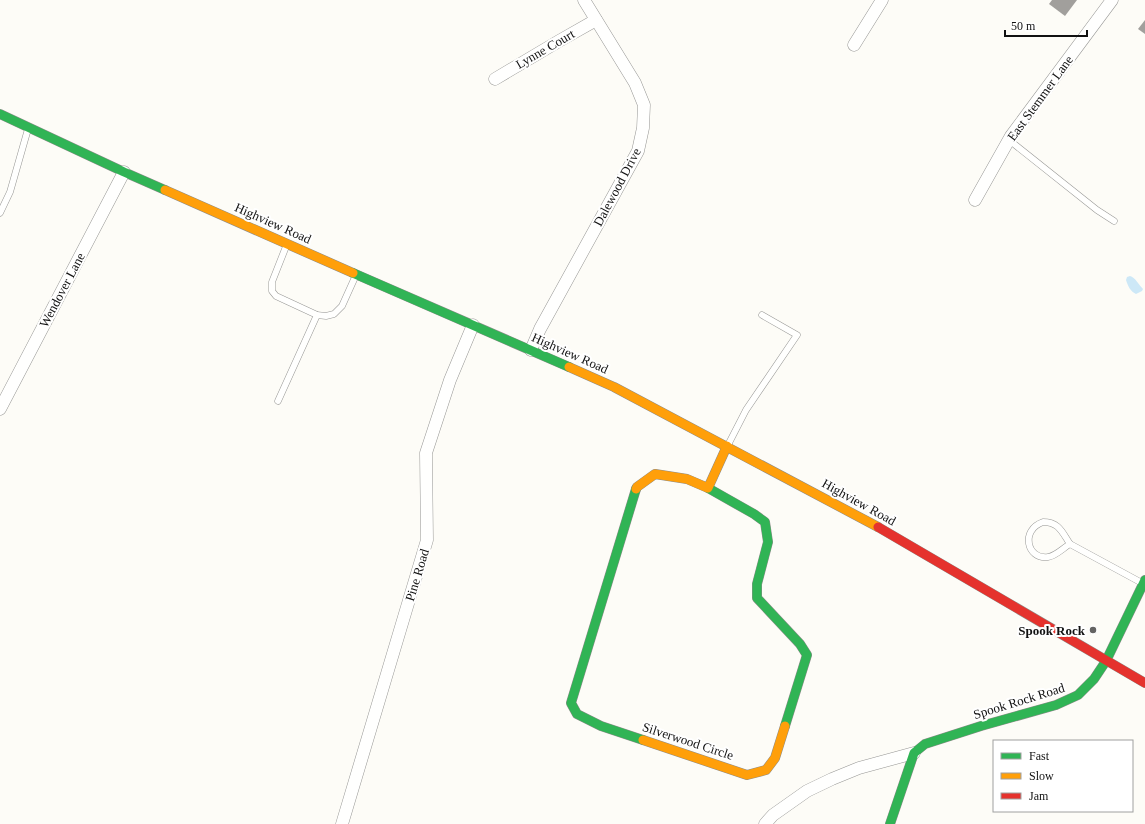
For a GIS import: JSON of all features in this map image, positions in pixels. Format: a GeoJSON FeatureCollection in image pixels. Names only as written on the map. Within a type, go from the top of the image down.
{"type":"FeatureCollection","features":[{"type":"Feature","properties":{"kind":"street","name":"Dalewood Drive"},"geometry":{"type":"LineString","coordinates":[[531,350],[540,329],[638,151],[643,128],[644,105],[635,83],[584,0]]}},
{"type":"Feature","properties":{"kind":"street"},"geometry":{"type":"LineString","coordinates":[[854,45],[882,0]]}},
{"type":"Feature","properties":{"kind":"street","name":"East Stemmer Lane"},"geometry":{"type":"LineString","coordinates":[[975,200],[1009,140],[1112,0]]}},
{"type":"Feature","properties":{"kind":"street","name":"Lynne Court"},"geometry":{"type":"LineString","coordinates":[[495,79],[596,20]]}},
{"type":"Feature","properties":{"kind":"street","name":"Highview Road"},"geometry":{"type":"LineString","coordinates":[[0,114],[124,172],[614,387],[865,520],[1145,683]]}},
{"type":"Feature","properties":{"kind":"street","name":"Wendover Lane"},"geometry":{"type":"LineString","coordinates":[[0,409],[124,172]]}},
{"type":"Feature","properties":{"kind":"street","name":"Pine Road"},"geometry":{"type":"LineString","coordinates":[[342,824],[427,540],[426,453],[450,380],[473,325]]}},
{"type":"Feature","properties":{"kind":"street"},"geometry":{"type":"LineString","coordinates":[[708,488],[727,446]]}},
{"type":"Feature","properties":{"kind":"street","name":"Silverwood Circle"},"geometry":{"type":"LineString","coordinates":[[654,474],[687,479],[708,488],[754,514],[765,522],[768,542],[757,584],[757,598],[800,644],[807,655],[775,758],[766,770],[746,774],[601,726],[577,714],[571,703],[637,487],[654,474]]}},
{"type":"Feature","properties":{"kind":"street","name":"Spook Rock Road"},"geometry":{"type":"LineString","coordinates":[[914,753],[925,744],[1056,705],[1078,695],[1094,679],[1106,661],[1144,582]]}},
{"type":"Feature","properties":{"kind":"street"},"geometry":{"type":"LineString","coordinates":[[765,824],[773,815],[807,790],[832,778],[859,768],[914,753]]}},
{"type":"Feature","properties":{"kind":"street"},"geometry":{"type":"LineString","coordinates":[[890,824],[914,753]]}},
{"type":"Feature","properties":{"kind":"lane"},"geometry":{"type":"LineString","coordinates":[[0,213],[10,192],[28,128]]}},
{"type":"Feature","properties":{"kind":"lane"},"geometry":{"type":"LineString","coordinates":[[1009,140],[1097,210],[1114,221]]}},
{"type":"Feature","properties":{"kind":"lane"},"geometry":{"type":"LineString","coordinates":[[287,243],[272,282],[272,291],[276,296],[317,315],[326,316],[334,314],[342,306],[357,274]]}},
{"type":"Feature","properties":{"kind":"lane"},"geometry":{"type":"LineString","coordinates":[[278,401],[317,315]]}},
{"type":"Feature","properties":{"kind":"lane"},"geometry":{"type":"LineString","coordinates":[[727,446],[746,410],[797,335],[762,315]]}},
{"type":"Feature","properties":{"kind":"lane"},"geometry":{"type":"LineString","coordinates":[[1070,544],[1054,556],[1042,557],[1032,550],[1028,539],[1033,528],[1038,524],[1043,522],[1054,523],[1070,544],[1144,582]]}},
{"type":"Feature","properties":{"kind":"water"},"geometry":{"type":"Polygon","coordinates":[[[1130,276],[1135,279],[1143,289],[1142,291],[1136,294],[1131,290],[1126,280],[1127,277],[1130,276]]]}},
{"type":"Feature","properties":{"kind":"building"},"geometry":{"type":"Polygon","coordinates":[[[1052,0],[1077,0],[1065,16],[1049,4],[1052,0]]]}},
{"type":"Feature","properties":{"kind":"building"},"geometry":{"type":"Polygon","coordinates":[[[1145,20],[1145,34],[1138,29],[1145,20]]]}},
{"type":"Feature","properties":{"kind":"traffic: fast"},"geometry":{"type":"LineString","coordinates":[[0,114],[165,190]]}},
{"type":"Feature","properties":{"kind":"traffic: fast"},"geometry":{"type":"LineString","coordinates":[[353,273],[569,367]]}},
{"type":"Feature","properties":{"kind":"traffic: fast"},"geometry":{"type":"LineString","coordinates":[[708,488],[754,514],[765,522],[768,542],[757,584],[757,598],[800,644],[807,655],[785,726]]}},
{"type":"Feature","properties":{"kind":"traffic: fast"},"geometry":{"type":"LineString","coordinates":[[636,489],[571,703],[577,714],[601,726],[643,740]]}},
{"type":"Feature","properties":{"kind":"traffic: fast"},"geometry":{"type":"LineString","coordinates":[[890,824],[914,753],[925,744],[981,726],[1056,705],[1078,695],[1094,679],[1106,661],[1145,580]]}},
{"type":"Feature","properties":{"kind":"traffic: slow"},"geometry":{"type":"LineString","coordinates":[[165,190],[353,273]]}},
{"type":"Feature","properties":{"kind":"traffic: slow"},"geometry":{"type":"LineString","coordinates":[[569,367],[614,387],[878,527]]}},
{"type":"Feature","properties":{"kind":"traffic: slow"},"geometry":{"type":"LineString","coordinates":[[636,489],[655,474],[687,479],[708,488],[727,446]]}},
{"type":"Feature","properties":{"kind":"traffic: slow"},"geometry":{"type":"LineString","coordinates":[[643,740],[747,775],[766,770],[775,758],[785,726]]}},
{"type":"Feature","properties":{"kind":"traffic: jam"},"geometry":{"type":"LineString","coordinates":[[878,527],[1145,683]]}},
{"type":"Feature","properties":{"kind":"place","name":"Spook Rock"},"geometry":{"type":"Point","coordinates":[1093,630]}}]}
